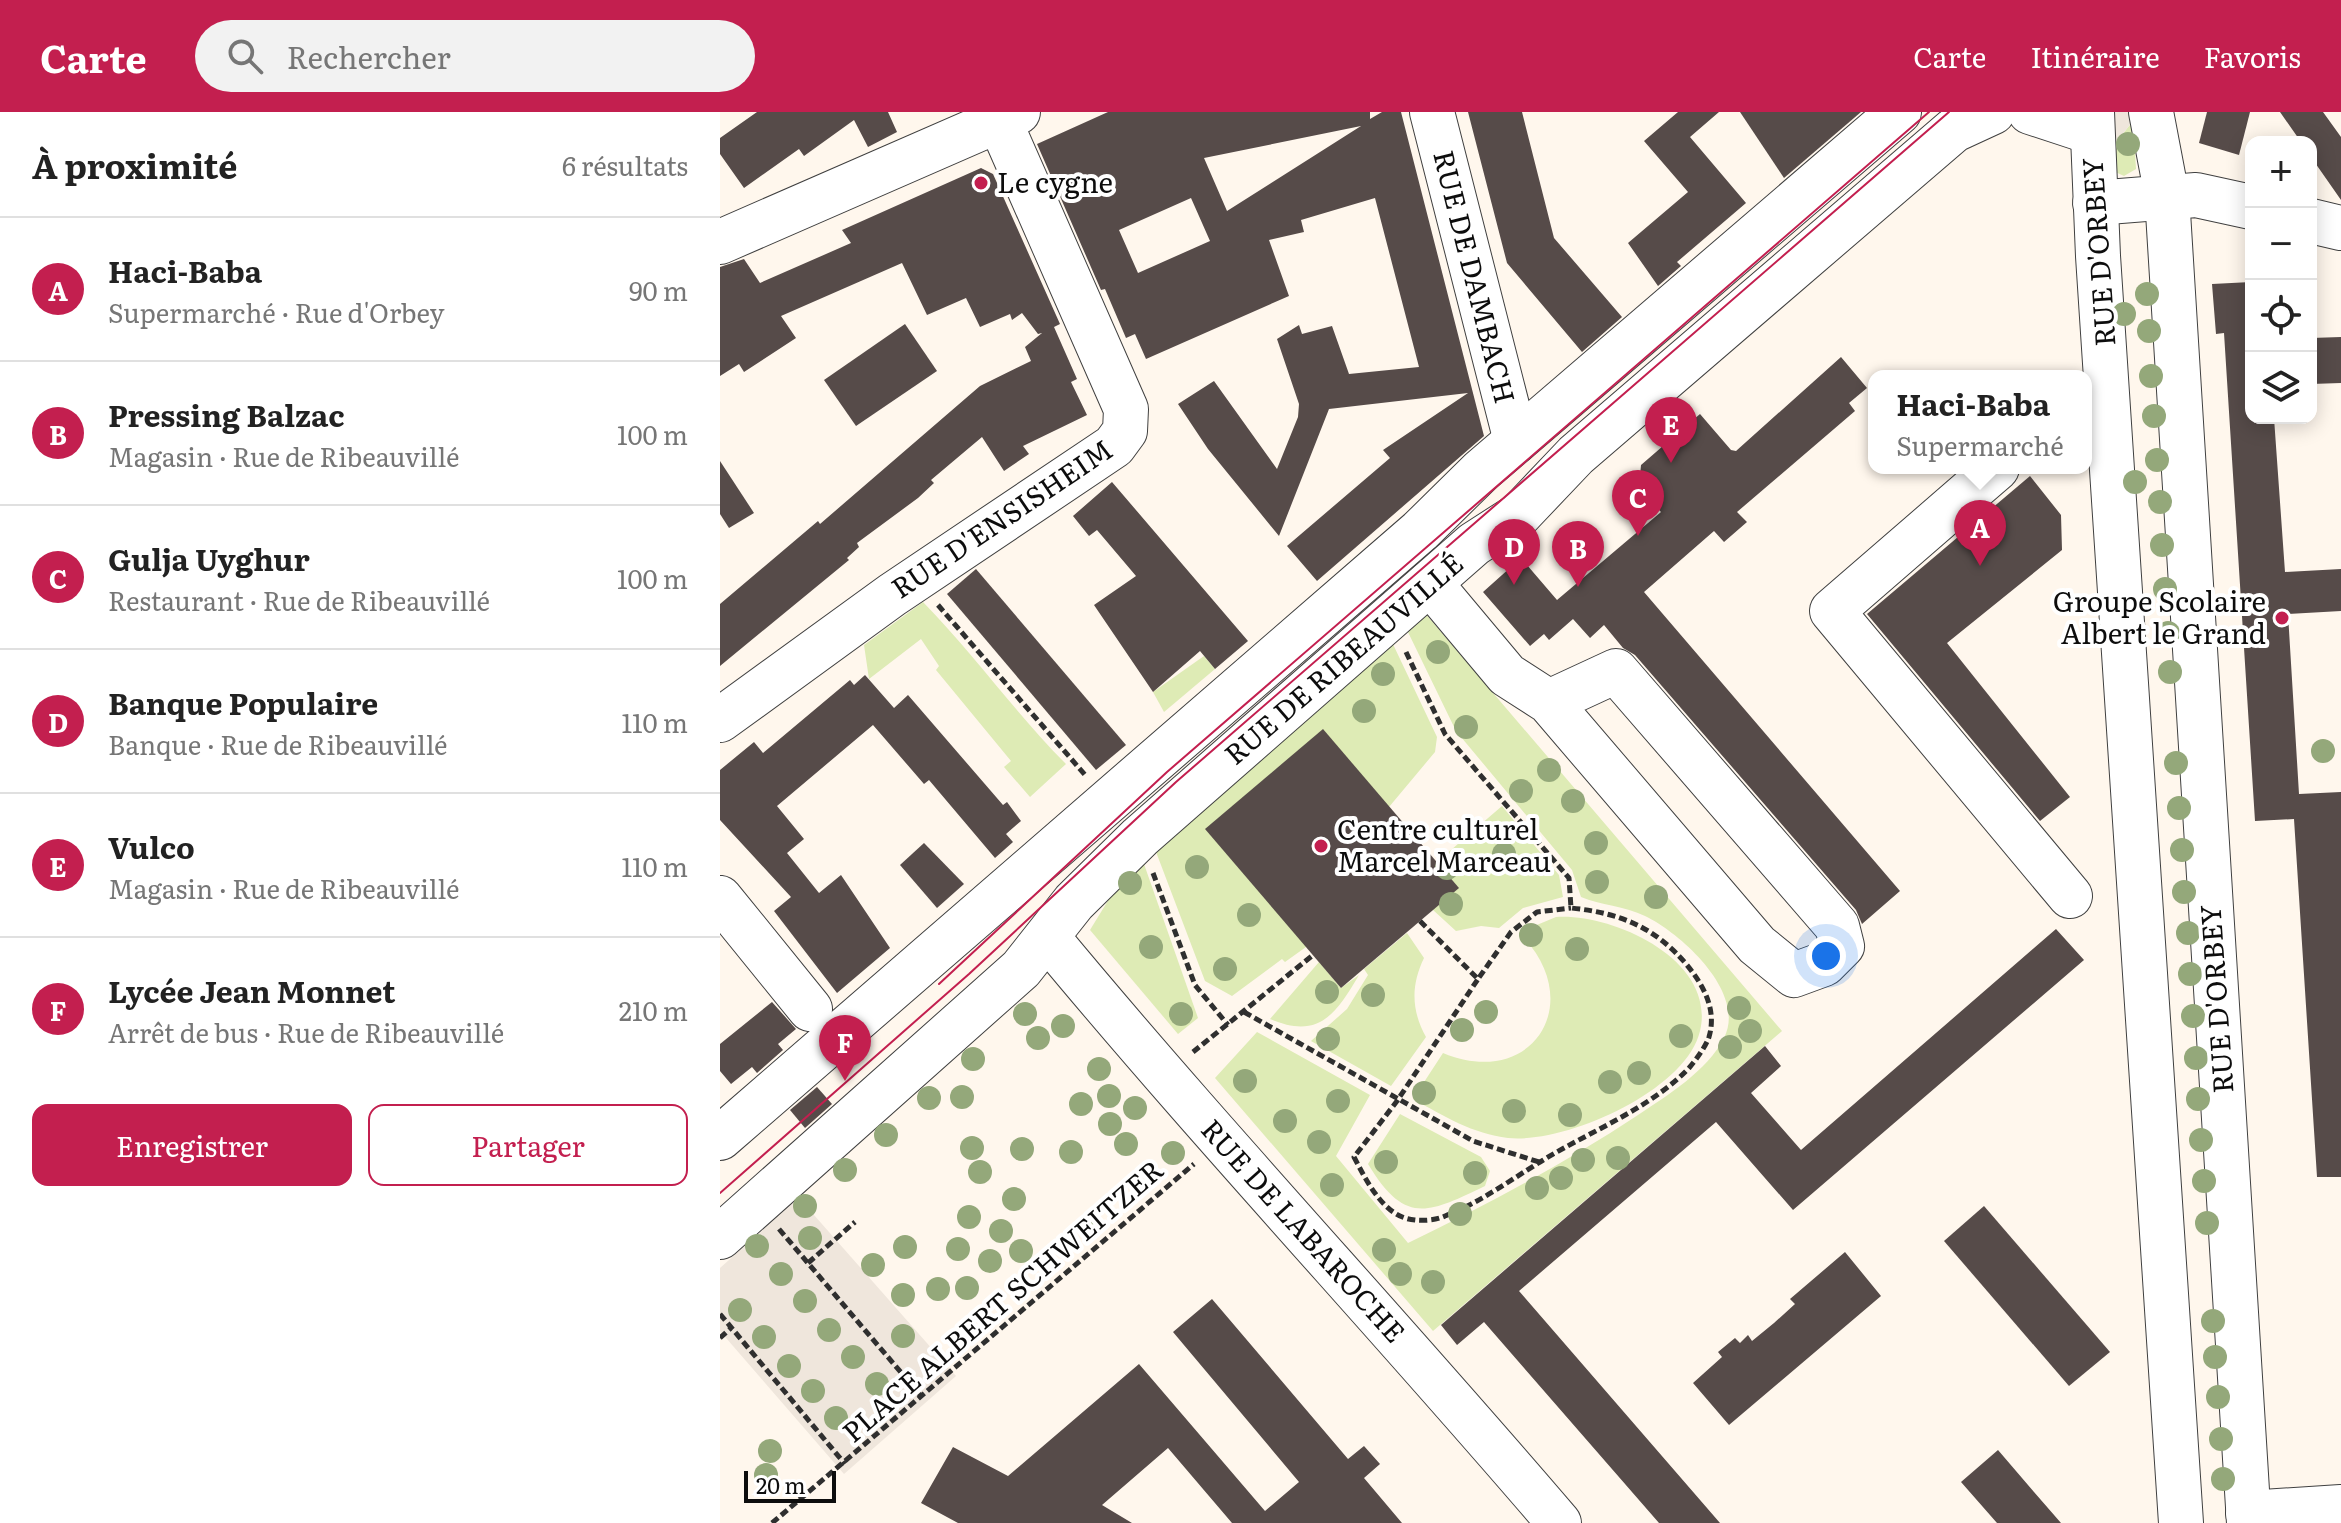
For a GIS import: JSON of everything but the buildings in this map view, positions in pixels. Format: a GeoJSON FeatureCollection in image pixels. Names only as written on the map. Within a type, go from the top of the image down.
{"type":"FeatureCollection","features":[{"type":"Feature","properties":{"kind":"street","name":"RUE DE DAMBACH"},"geometry":{"type":"LineString","coordinates":[[1432,112],[1516,441]]}},
{"type":"Feature","properties":{"kind":"street","name":"RUE DE RIBEAUVILLÉ"},"geometry":{"type":"LineString","coordinates":[[720,1138],[1420,531],[1516,441],[1899,112]]}},
{"type":"Feature","properties":{"kind":"street","name":"RUE DE RIBEAUVILLÉ"},"geometry":{"type":"LineString","coordinates":[[720,1237],[1021,969],[1074,902],[1140,837],[1474,544],[1519,515],[1576,455],[1954,130],[1993,112]]}},
{"type":"Feature","properties":{"kind":"street"},"geometry":{"type":"LineString","coordinates":[[2030,112],[2092,122]]}},
{"type":"Feature","properties":{"kind":"street","name":"RUE D'ORBEY"},"geometry":{"type":"LineString","coordinates":[[2151,112],[2167,196],[2249,1518]]}},
{"type":"Feature","properties":{"kind":"street"},"geometry":{"type":"LineString","coordinates":[[720,242],[1008,116]]}},
{"type":"Feature","properties":{"kind":"street","name":"RUE D'ENSISHEIM"},"geometry":{"type":"LineString","coordinates":[[720,720],[892,595],[1114,446],[1125,431],[1126,409],[1008,116]]}},
{"type":"Feature","properties":{"kind":"street","name":"RUE D'ORBEY"},"geometry":{"type":"LineString","coordinates":[[2092,122],[2098,417],[2130,727],[2181,1523]]}},
{"type":"Feature","properties":{"kind":"street"},"geometry":{"type":"LineString","coordinates":[[2095,203],[2196,195],[2245,206]]}},
{"type":"Feature","properties":{"kind":"street"},"geometry":{"type":"LineString","coordinates":[[2317,222],[2341,228]]}},
{"type":"Feature","properties":{"kind":"street"},"geometry":{"type":"LineString","coordinates":[[1990,474],[1832,611],[2070,896]]}},
{"type":"Feature","properties":{"kind":"street"},"geometry":{"type":"LineString","coordinates":[[1430,583],[1507,675],[1549,702],[1757,945],[1794,975],[1824,964],[1842,946],[1837,926],[1616,671],[1549,702]]}},
{"type":"Feature","properties":{"kind":"street"},"geometry":{"type":"LineString","coordinates":[[2130,727],[2200,720]]}},
{"type":"Feature","properties":{"kind":"street"},"geometry":{"type":"LineString","coordinates":[[720,898],[810,1009]]}},
{"type":"Feature","properties":{"kind":"street","name":"RUE DE LABAROCHE"},"geometry":{"type":"LineString","coordinates":[[1048,938],[1165,1076],[1445,1390],[1559,1523]]}},
{"type":"Feature","properties":{"kind":"street"},"geometry":{"type":"LineString","coordinates":[[2166,1283],[2234,1278]]}},
{"type":"Feature","properties":{"kind":"street"},"geometry":{"type":"LineString","coordinates":[[2249,1518],[2341,1507]]}},
{"type":"Feature","properties":{"kind":"path"},"geometry":{"type":"LineString","coordinates":[[930,595],[1093,784]]}},
{"type":"Feature","properties":{"kind":"path"},"geometry":{"type":"LineString","coordinates":[[1390,619],[1445,734],[1561,866],[1569,878],[1571,908]]}},
{"type":"Feature","properties":{"kind":"path"},"geometry":{"type":"LineString","coordinates":[[1140,837],[1195,985],[1228,1025]]}},
{"type":"Feature","properties":{"kind":"path"},"geometry":{"type":"LineString","coordinates":[[1571,908],[1608,912],[1640,923],[1670,945],[1697,978],[1713,1012],[1708,1039],[1690,1067],[1655,1095],[1491,1193],[1442,1218],[1412,1220],[1389,1209],[1369,1186],[1354,1157],[1397,1101],[1511,932],[1537,912],[1571,908]]}},
{"type":"Feature","properties":{"kind":"path"},"geometry":{"type":"LineString","coordinates":[[1420,921],[1478,979]]}},
{"type":"Feature","properties":{"kind":"path"},"geometry":{"type":"LineString","coordinates":[[1165,1076],[1313,955]]}},
{"type":"Feature","properties":{"kind":"path"},"geometry":{"type":"LineString","coordinates":[[1244,1012],[1397,1101],[1473,1141],[1539,1162]]}},
{"type":"Feature","properties":{"kind":"path","name":"PLACE ALBERT SCHWEITZER"},"geometry":{"type":"LineString","coordinates":[[772,1523],[1222,1140]]}},
{"type":"Feature","properties":{"kind":"path"},"geometry":{"type":"LineString","coordinates":[[755,1203],[921,1396]]}},
{"type":"Feature","properties":{"kind":"path"},"geometry":{"type":"LineString","coordinates":[[808,1263],[855,1222]]}},
{"type":"Feature","properties":{"kind":"path"},"geometry":{"type":"LineString","coordinates":[[720,1314],[845,1464]]}},
{"type":"Feature","properties":{"kind":"path"},"geometry":{"type":"LineString","coordinates":[[720,1338],[731,1328]]}},
{"type":"Feature","properties":{"kind":"green space"},"geometry":{"type":"Polygon","coordinates":[[[2133,121],[2136,169],[2124,176],[2111,170],[2109,151],[2133,121]]]}},
{"type":"Feature","properties":{"kind":"green space"},"geometry":{"type":"Polygon","coordinates":[[[923,602],[1066,764],[1030,797],[1004,767],[1011,761],[936,670],[939,666],[921,639],[869,679],[864,645],[923,602]]]}},
{"type":"Feature","properties":{"kind":"green space"},"geometry":{"type":"Polygon","coordinates":[[[1424,612],[1782,1031],[1433,1331],[1215,1078],[1257,1032],[1370,1095],[1336,1156],[1408,1243],[1554,1167],[1662,1099],[1708,1061],[1724,1038],[1729,1021],[1727,1002],[1719,984],[1707,967],[1676,936],[1645,916],[1581,897],[1572,870],[1456,731],[1406,628],[1424,612]]]}},
{"type":"Feature","properties":{"kind":"green space"},"geometry":{"type":"Polygon","coordinates":[[[1391,640],[1437,737],[1435,752],[1389,807],[1306,947],[1285,962],[1282,959],[1232,996],[1205,981],[1153,844],[1391,640]]]}},
{"type":"Feature","properties":{"kind":"green space"},"geometry":{"type":"Polygon","coordinates":[[[1204,656],[1215,669],[1164,712],[1153,692],[1204,656]]]}},
{"type":"Feature","properties":{"kind":"green space"},"geometry":{"type":"Polygon","coordinates":[[[1502,806],[1559,875],[1563,897],[1523,908],[1499,928],[1481,926],[1456,931],[1433,910],[1437,862],[1502,806]]]}},
{"type":"Feature","properties":{"kind":"green space"},"geometry":{"type":"Polygon","coordinates":[[[1144,864],[1198,1018],[1178,1034],[1090,930],[1109,899],[1144,864]]]}},
{"type":"Feature","properties":{"kind":"green space"},"geometry":{"type":"Polygon","coordinates":[[[1556,917],[1605,923],[1656,946],[1677,963],[1693,983],[1701,1006],[1700,1031],[1690,1053],[1672,1074],[1620,1109],[1590,1123],[1532,1138],[1508,1138],[1483,1133],[1413,1099],[1443,1053],[1475,1061],[1502,1060],[1524,1050],[1540,1034],[1549,1012],[1550,988],[1541,962],[1522,936],[1532,927],[1556,917]]]}},
{"type":"Feature","properties":{"kind":"green space"},"geometry":{"type":"Polygon","coordinates":[[[1407,933],[1424,958],[1414,998],[1426,1037],[1391,1086],[1311,1041],[1347,1009],[1368,975],[1364,969],[1407,933]]]}},
{"type":"Feature","properties":{"kind":"green space"},"geometry":{"type":"Polygon","coordinates":[[[1319,962],[1341,988],[1359,975],[1334,1012],[1314,1025],[1287,1025],[1270,1019],[1319,962]]]}},
{"type":"Feature","properties":{"kind":"green space"},"geometry":{"type":"Polygon","coordinates":[[[1400,1114],[1481,1157],[1490,1171],[1485,1186],[1432,1207],[1406,1205],[1394,1197],[1368,1164],[1400,1114]]]}},
{"type":"Feature","properties":{"kind":"shaded area"},"geometry":{"type":"Polygon","coordinates":[[[2115,112],[2132,112],[2133,121],[2109,151],[2107,123],[2115,112]]]}},
{"type":"Feature","properties":{"kind":"shaded area"},"geometry":{"type":"Polygon","coordinates":[[[799,1198],[956,1376],[844,1474],[720,1331],[720,1268],[799,1198]]]}},
{"type":"Feature","properties":{"kind":"tram line"},"geometry":{"type":"LineString","coordinates":[[939,984],[1167,772],[1929,112]]}},
{"type":"Feature","properties":{"kind":"tram line"},"geometry":{"type":"LineString","coordinates":[[720,1193],[969,974],[1176,782],[1949,112]]}},
{"type":"Feature","properties":{"kind":"place","name":"Le cygne"},"geometry":{"type":"Point","coordinates":[981,183]}},
{"type":"Feature","properties":{"kind":"place","name":"Vulco"},"geometry":{"type":"Point","coordinates":[1671,463]}},
{"type":"Feature","properties":{"kind":"place","name":"Gulja Uyghur"},"geometry":{"type":"Point","coordinates":[1638,536]}},
{"type":"Feature","properties":{"kind":"place","name":"Haci-Baba"},"geometry":{"type":"Point","coordinates":[1980,566]}},
{"type":"Feature","properties":{"kind":"place","name":"Banque Populaire"},"geometry":{"type":"Point","coordinates":[1514,585]}},
{"type":"Feature","properties":{"kind":"place","name":"Pressing Balzac"},"geometry":{"type":"Point","coordinates":[1578,587]}},
{"type":"Feature","properties":{"kind":"place","name":"Groupe Scolaire Albert le Grand"},"geometry":{"type":"Point","coordinates":[2282,618]}},
{"type":"Feature","properties":{"kind":"place","name":"Centre culturel Marcel Marceau"},"geometry":{"type":"Point","coordinates":[1321,846]}},
{"type":"Feature","properties":{"kind":"place","name":"Lycée Jean Monnet"},"geometry":{"type":"Point","coordinates":[845,1081]}}]}
